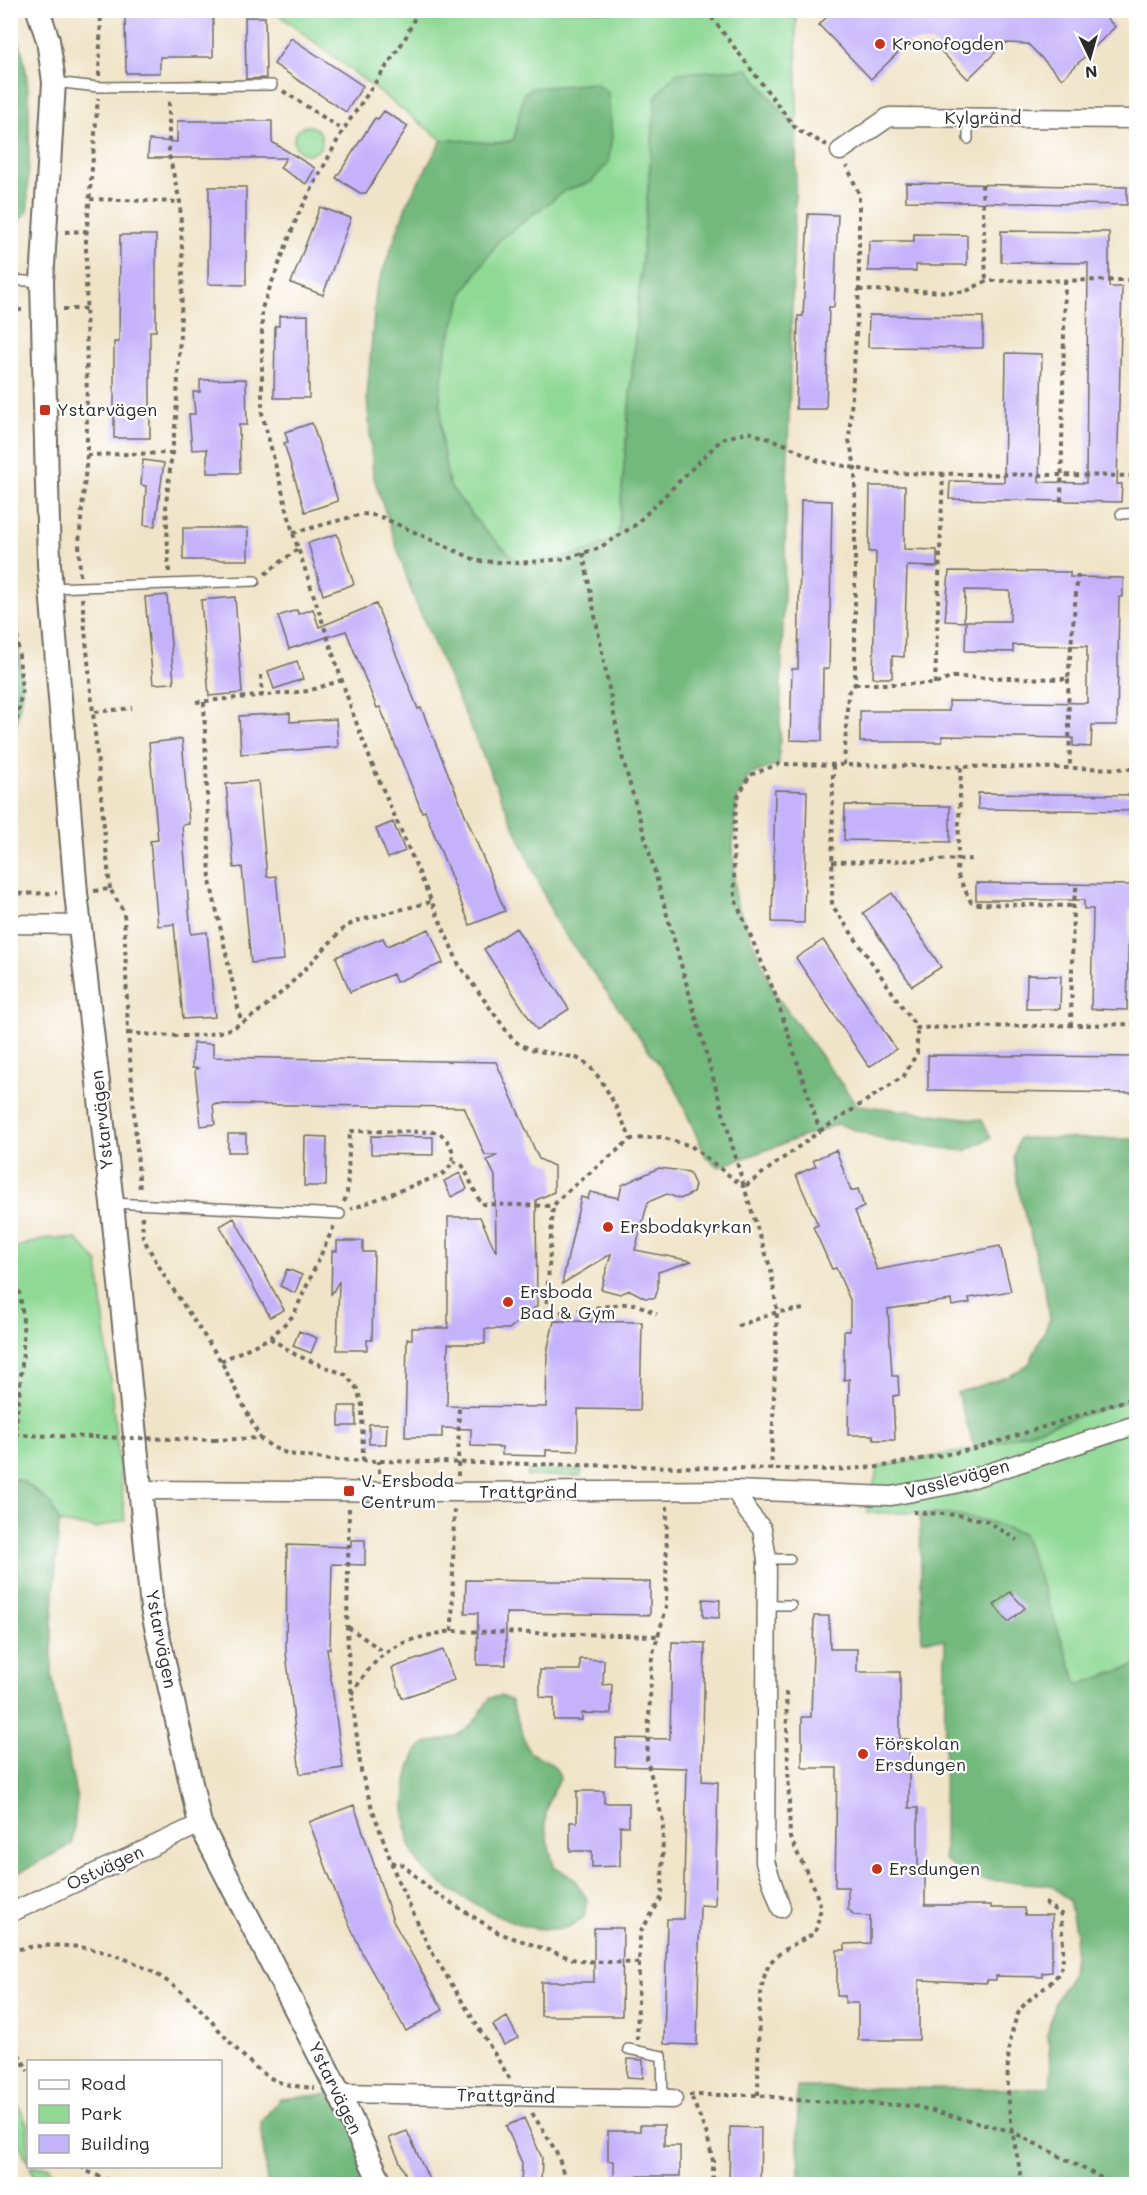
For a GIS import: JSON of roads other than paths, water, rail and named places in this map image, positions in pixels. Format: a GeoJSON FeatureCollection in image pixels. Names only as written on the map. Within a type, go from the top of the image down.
{"type":"FeatureCollection","features":[{"type":"Feature","properties":{"kind":"street","name":"Ystarvägen"},"geometry":{"type":"LineString","coordinates":[[38,10],[48,40],[54,82],[42,282],[51,588],[76,893],[112,1203],[152,1608],[200,1824],[339,2093],[381,2184]]}},
{"type":"Feature","properties":{"kind":"street","name":"Kylgränd"},"geometry":{"type":"LineString","coordinates":[[840,151],[889,117],[1137,119]]}},
{"type":"Feature","properties":{"kind":"street"},"geometry":{"type":"LineString","coordinates":[[10,924],[81,925]]}},
{"type":"Feature","properties":{"kind":"street","name":"Vasslevägen"},"geometry":{"type":"LineString","coordinates":[[772,1491],[891,1496],[955,1484],[1137,1425]]}},
{"type":"Feature","properties":{"kind":"street","name":"Trattgränd"},"geometry":{"type":"LineString","coordinates":[[142,1490],[772,1491]]}},
{"type":"Feature","properties":{"kind":"street"},"geometry":{"type":"LineString","coordinates":[[735,1490],[748,1512],[762,1528],[767,1559],[765,1862],[781,1908]]}},
{"type":"Feature","properties":{"kind":"street","name":"Ostvägen"},"geometry":{"type":"LineString","coordinates":[[10,1912],[200,1824]]}},
{"type":"Feature","properties":{"kind":"street","name":"Trattgränd"},"geometry":{"type":"LineString","coordinates":[[339,2093],[675,2097]]}},
{"type":"Feature","properties":{"kind":"lane"},"geometry":{"type":"LineString","coordinates":[[54,82],[99,87],[272,85]]}},
{"type":"Feature","properties":{"kind":"lane"},"geometry":{"type":"LineString","coordinates":[[968,118],[968,139]]}},
{"type":"Feature","properties":{"kind":"lane"},"geometry":{"type":"LineString","coordinates":[[10,280],[42,282]]}},
{"type":"Feature","properties":{"kind":"lane"},"geometry":{"type":"LineString","coordinates":[[1121,514],[1137,513]]}},
{"type":"Feature","properties":{"kind":"lane"},"geometry":{"type":"LineString","coordinates":[[51,588],[169,586],[255,581]]}},
{"type":"Feature","properties":{"kind":"lane"},"geometry":{"type":"LineString","coordinates":[[112,1203],[340,1214]]}},
{"type":"Feature","properties":{"kind":"lane"},"geometry":{"type":"LineString","coordinates":[[767,1559],[790,1559]]}},
{"type":"Feature","properties":{"kind":"lane"},"geometry":{"type":"LineString","coordinates":[[766,1605],[791,1605]]}},
{"type":"Feature","properties":{"kind":"lane"},"geometry":{"type":"LineString","coordinates":[[632,2049],[662,2056],[675,2097]]}},
{"type":"Feature","properties":{"kind":"place","name":"Kronofogden"},"geometry":{"type":"Point","coordinates":[880,44]}},
{"type":"Feature","properties":{"kind":"place","name":"Ystarvägen"},"geometry":{"type":"Point","coordinates":[45,410]}},
{"type":"Feature","properties":{"kind":"place","name":"Ersbodakyrkan"},"geometry":{"type":"Point","coordinates":[608,1227]}},
{"type":"Feature","properties":{"kind":"place","name":"Ersboda Bad & Gym"},"geometry":{"type":"Point","coordinates":[508,1302]}},
{"type":"Feature","properties":{"kind":"place","name":"V. Ersboda Centrum"},"geometry":{"type":"Point","coordinates":[349,1491]}},
{"type":"Feature","properties":{"kind":"place","name":"Förskolan Ersdungen"},"geometry":{"type":"Point","coordinates":[863,1754]}},
{"type":"Feature","properties":{"kind":"place","name":"Ersdungen"},"geometry":{"type":"Point","coordinates":[877,1869]}}]}
